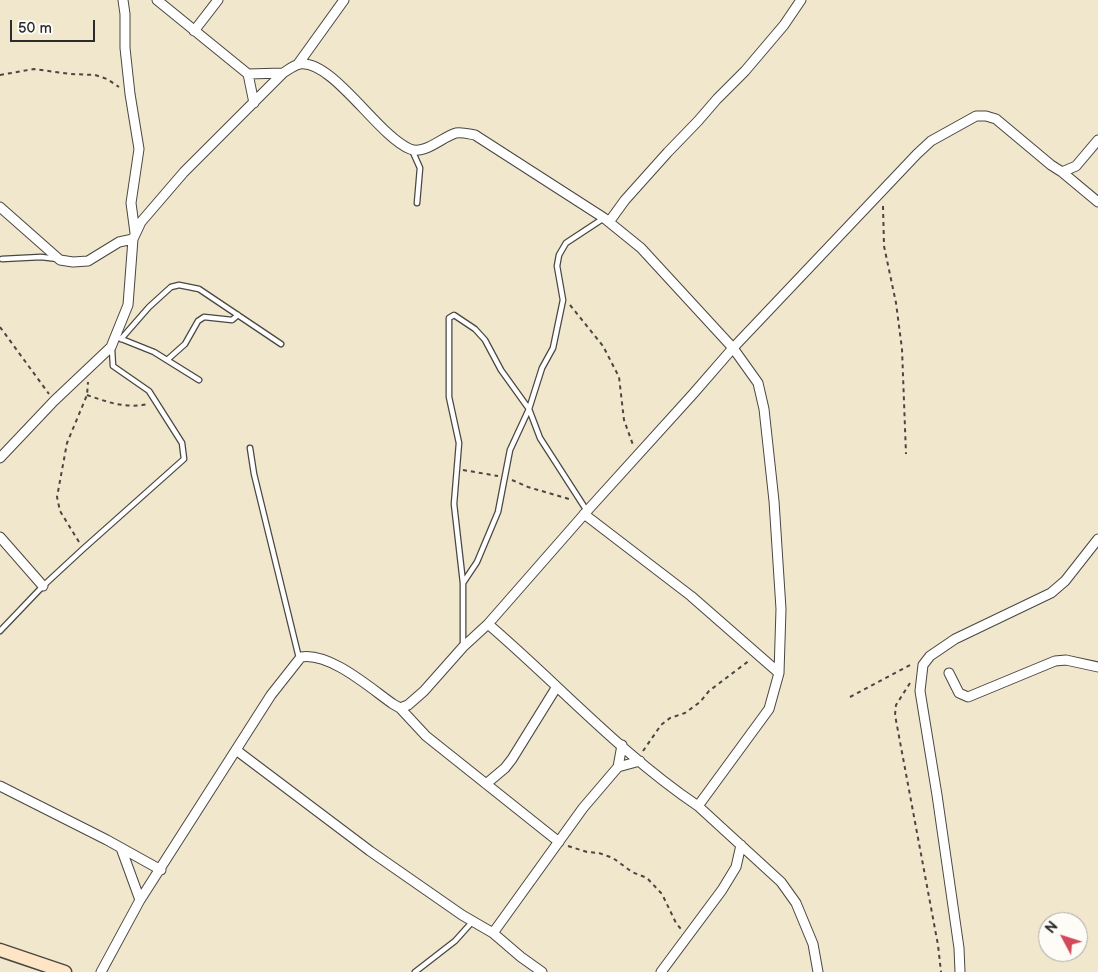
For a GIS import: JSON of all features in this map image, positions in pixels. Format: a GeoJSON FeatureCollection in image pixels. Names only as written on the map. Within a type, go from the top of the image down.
{"type":"FeatureCollection","features":[{"type":"Feature","properties":{"kind":"main road"},"geometry":{"type":"LineString","coordinates":[[0,950],[64,972]]}},
{"type":"Feature","properties":{"kind":"street"},"geometry":{"type":"LineString","coordinates":[[0,458],[54,401],[112,347],[119,338],[128,305],[134,236],[131,203],[139,149],[125,48],[123,0]]}},
{"type":"Feature","properties":{"kind":"street"},"geometry":{"type":"LineString","coordinates":[[157,0],[248,74],[254,102]]}},
{"type":"Feature","properties":{"kind":"street"},"geometry":{"type":"LineString","coordinates":[[194,31],[218,0]]}},
{"type":"Feature","properties":{"kind":"street"},"geometry":{"type":"LineString","coordinates":[[0,207],[60,260],[73,262],[88,261],[119,242],[134,236],[141,222],[184,172],[283,73],[298,64],[344,0]]}},
{"type":"Feature","properties":{"kind":"street"},"geometry":{"type":"LineString","coordinates":[[607,220],[717,99],[745,72],[784,25],[801,0]]}},
{"type":"Feature","properties":{"kind":"street"},"geometry":{"type":"LineString","coordinates":[[298,64],[308,64],[317,68],[337,82],[397,142],[412,150],[425,149],[444,138],[458,133],[475,136],[607,220],[640,248],[732,348],[758,383],[764,409],[774,501],[781,609],[779,673],[769,709],[698,806]]}},
{"type":"Feature","properties":{"kind":"street"},"geometry":{"type":"LineString","coordinates":[[248,74],[283,73]]}},
{"type":"Feature","properties":{"kind":"street"},"geometry":{"type":"LineString","coordinates":[[400,708],[408,705],[424,691],[463,648],[488,624],[732,348],[931,141],[976,116],[996,119],[1098,202]]}},
{"type":"Feature","properties":{"kind":"street"},"geometry":{"type":"LineString","coordinates":[[1062,172],[1076,166],[1098,140]]}},
{"type":"Feature","properties":{"kind":"street"},"geometry":{"type":"LineString","coordinates":[[586,512],[691,596],[779,673]]}},
{"type":"Feature","properties":{"kind":"street"},"geometry":{"type":"LineString","coordinates":[[0,537],[43,586]]}},
{"type":"Feature","properties":{"kind":"street"},"geometry":{"type":"LineString","coordinates":[[960,972],[959,948],[920,690],[923,665],[930,656],[955,639],[1051,593],[1065,581],[1098,538]]}},
{"type":"Feature","properties":{"kind":"street"},"geometry":{"type":"LineString","coordinates":[[488,624],[556,688],[638,760],[698,806],[781,882],[796,902],[813,944],[818,972]]}},
{"type":"Feature","properties":{"kind":"street"},"geometry":{"type":"LineString","coordinates":[[101,972],[140,900],[161,870],[271,695],[302,657],[322,658],[345,670],[400,708],[426,736],[559,842]]}},
{"type":"Feature","properties":{"kind":"street"},"geometry":{"type":"LineString","coordinates":[[949,673],[959,693],[968,696],[1055,661],[1066,660],[1098,667]]}},
{"type":"Feature","properties":{"kind":"street"},"geometry":{"type":"LineString","coordinates":[[486,784],[505,768],[512,759],[556,688]]}},
{"type":"Feature","properties":{"kind":"street"},"geometry":{"type":"LineString","coordinates":[[493,932],[583,808],[618,766],[622,746]]}},
{"type":"Feature","properties":{"kind":"street"},"geometry":{"type":"LineString","coordinates":[[236,750],[370,851],[473,921],[493,932],[521,957],[542,972]]}},
{"type":"Feature","properties":{"kind":"street"},"geometry":{"type":"LineString","coordinates":[[618,766],[638,760]]}},
{"type":"Feature","properties":{"kind":"street"},"geometry":{"type":"LineString","coordinates":[[0,786],[161,870]]}},
{"type":"Feature","properties":{"kind":"street"},"geometry":{"type":"LineString","coordinates":[[661,972],[722,890],[736,867],[741,845]]}},
{"type":"Feature","properties":{"kind":"street"},"geometry":{"type":"LineString","coordinates":[[122,848],[140,900]]}},
{"type":"Feature","properties":{"kind":"lane"},"geometry":{"type":"LineString","coordinates":[[412,150],[420,168],[417,204]]}},
{"type":"Feature","properties":{"kind":"lane"},"geometry":{"type":"LineString","coordinates":[[463,584],[477,562],[495,520],[506,478],[510,450],[529,409],[542,368],[553,348],[563,300],[557,266],[559,255],[566,243],[607,220]]}},
{"type":"Feature","properties":{"kind":"lane"},"geometry":{"type":"LineString","coordinates":[[2,259],[41,257],[60,260]]}},
{"type":"Feature","properties":{"kind":"lane"},"geometry":{"type":"LineString","coordinates":[[199,380],[154,352],[119,338],[171,287],[179,284],[199,289],[282,344]]}},
{"type":"Feature","properties":{"kind":"lane"},"geometry":{"type":"LineString","coordinates":[[167,360],[184,344],[198,321],[204,317],[232,320],[238,315]]}},
{"type":"Feature","properties":{"kind":"lane"},"geometry":{"type":"LineString","coordinates":[[463,648],[463,584],[454,504],[459,443],[450,398],[449,318],[454,315],[476,329],[485,340],[501,370],[529,409],[540,438],[586,512]]}},
{"type":"Feature","properties":{"kind":"lane"},"geometry":{"type":"LineString","coordinates":[[0,631],[82,549],[184,459],[182,443],[149,391],[113,366],[112,347]]}},
{"type":"Feature","properties":{"kind":"lane"},"geometry":{"type":"LineString","coordinates":[[250,448],[254,474],[299,660]]}},
{"type":"Feature","properties":{"kind":"lane"},"geometry":{"type":"LineString","coordinates":[[415,972],[455,941],[473,921]]}},
{"type":"Feature","properties":{"kind":"path"},"geometry":{"type":"LineString","coordinates":[[0,74],[34,69],[95,75],[107,79],[130,94]]}},
{"type":"Feature","properties":{"kind":"path"},"geometry":{"type":"LineString","coordinates":[[883,190],[884,246],[896,303],[902,349],[906,454]]}},
{"type":"Feature","properties":{"kind":"path"},"geometry":{"type":"LineString","coordinates":[[569,303],[572,310],[603,346],[619,377],[624,420],[637,455]]}},
{"type":"Feature","properties":{"kind":"path"},"geometry":{"type":"LineString","coordinates":[[0,327],[54,401]]}},
{"type":"Feature","properties":{"kind":"path"},"geometry":{"type":"LineString","coordinates":[[82,549],[60,511],[57,497],[67,443],[87,395],[88,370]]}},
{"type":"Feature","properties":{"kind":"path"},"geometry":{"type":"LineString","coordinates":[[87,395],[122,406],[156,403]]}},
{"type":"Feature","properties":{"kind":"path"},"geometry":{"type":"LineString","coordinates":[[456,469],[484,472],[506,478],[580,503]]}},
{"type":"Feature","properties":{"kind":"path"},"geometry":{"type":"LineString","coordinates":[[638,760],[661,725],[670,718],[685,713],[700,702],[710,691],[757,654]]}},
{"type":"Feature","properties":{"kind":"path"},"geometry":{"type":"LineString","coordinates":[[850,696],[930,656]]}},
{"type":"Feature","properties":{"kind":"path"},"geometry":{"type":"LineString","coordinates":[[912,681],[896,706],[895,715],[938,945],[941,972]]}},
{"type":"Feature","properties":{"kind":"path"},"geometry":{"type":"LineString","coordinates":[[559,842],[613,858],[632,872],[647,878],[662,894],[676,923],[687,936]]}}]}
